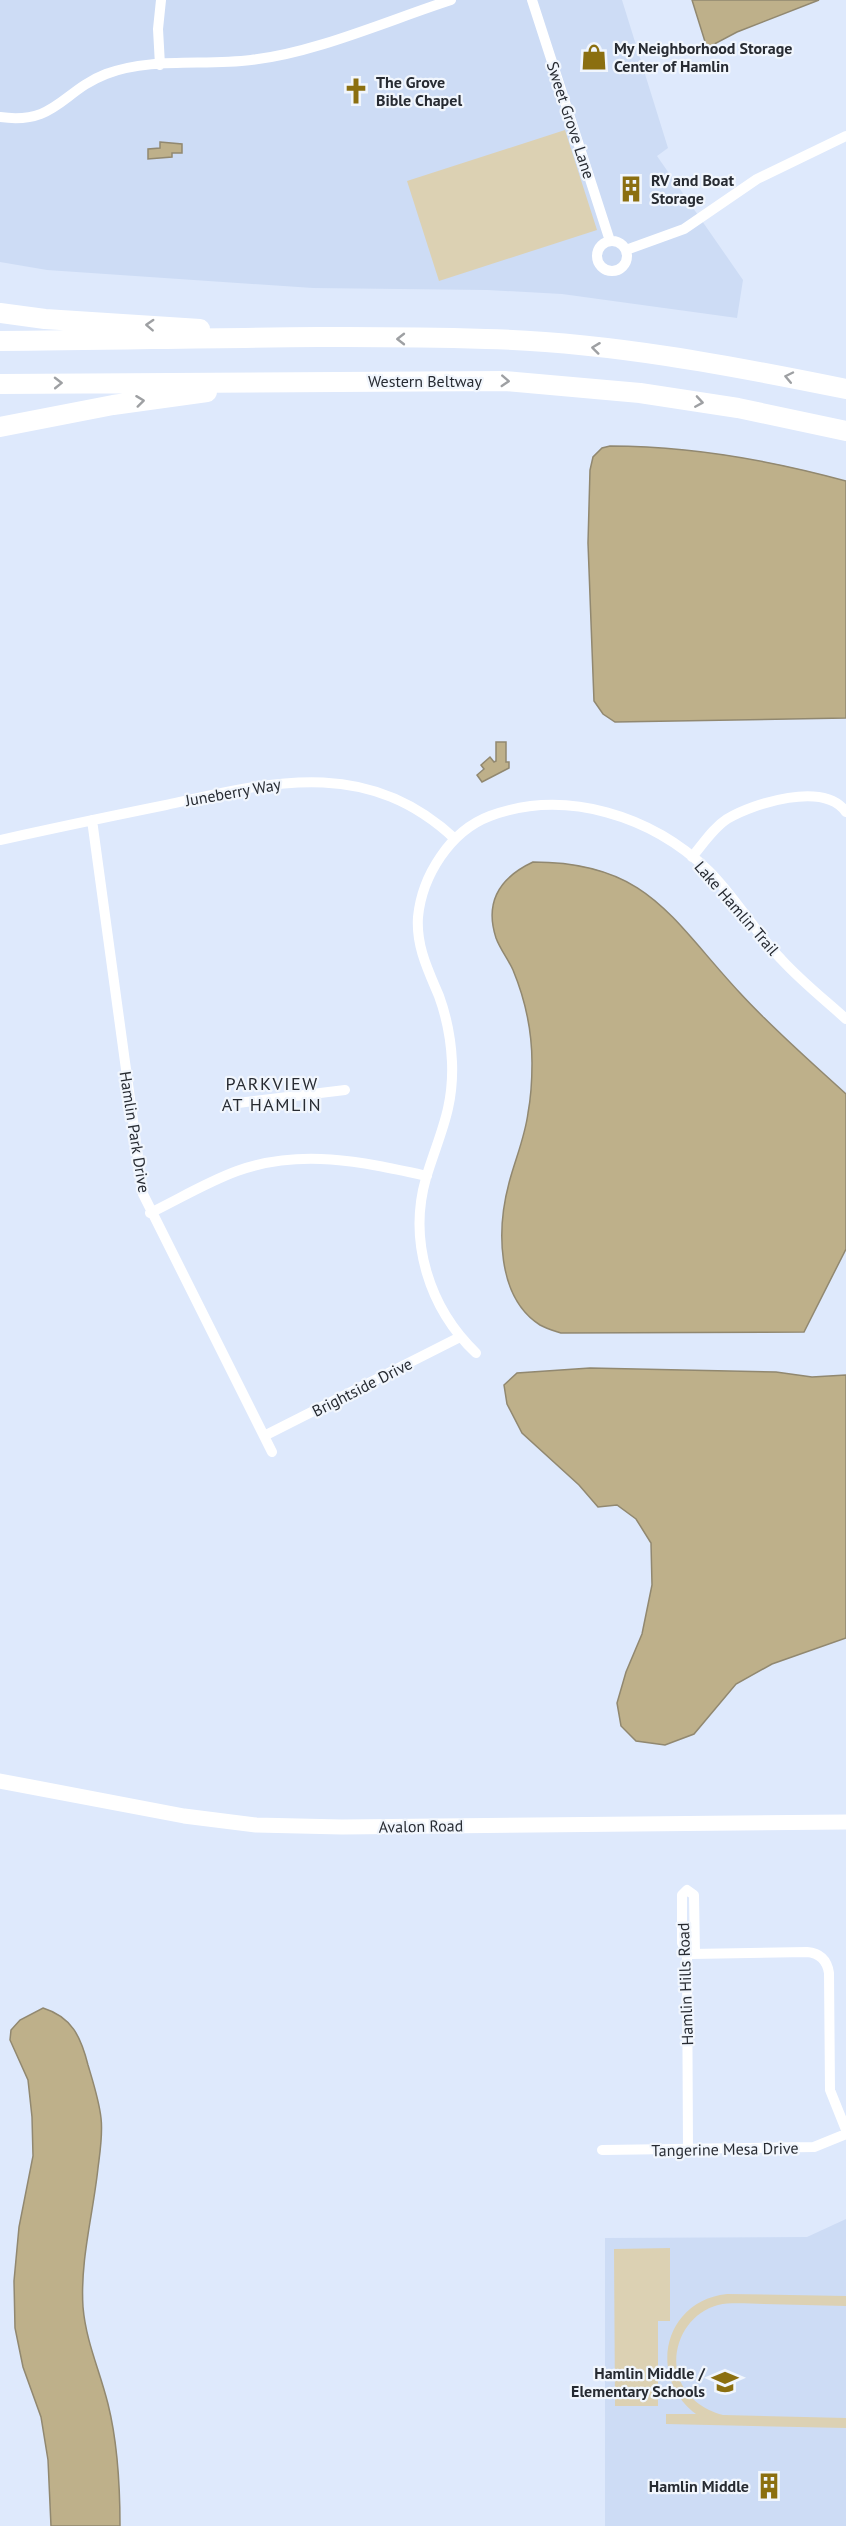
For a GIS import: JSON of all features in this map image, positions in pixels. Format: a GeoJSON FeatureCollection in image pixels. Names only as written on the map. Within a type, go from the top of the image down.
{"type":"FeatureCollection","features":[{"type":"Feature","properties":{"kind":"highway"},"geometry":{"type":"LineString","coordinates":[[0,313],[45,319],[162,325],[292,339]]}},
{"type":"Feature","properties":{"kind":"highway"},"geometry":{"type":"LineString","coordinates":[[0,341],[488,339],[563,344],[749,369],[846,389]]}},
{"type":"Feature","properties":{"kind":"highway"},"geometry":{"type":"LineString","coordinates":[[0,427],[113,405],[216,391],[347,380]]}},
{"type":"Feature","properties":{"kind":"highway","name":"Western Beltway"},"geometry":{"type":"LineString","coordinates":[[0,384],[347,380],[505,381],[628,392],[738,408],[846,431]]}},
{"type":"Feature","properties":{"kind":"main road","name":"Avalon Road"},"geometry":{"type":"LineString","coordinates":[[0,1781],[184,1816],[279,1826],[846,1822]]}},
{"type":"Feature","properties":{"kind":"street"},"geometry":{"type":"LineString","coordinates":[[160,65],[158,29],[161,0]]}},
{"type":"Feature","properties":{"kind":"street"},"geometry":{"type":"LineString","coordinates":[[0,117],[21,119],[37,117],[106,74],[160,65],[252,60],[298,51],[452,0]]}},
{"type":"Feature","properties":{"kind":"street","name":"Sweet Grove Lane"},"geometry":{"type":"LineString","coordinates":[[532,0],[610,241]]}},
{"type":"Feature","properties":{"kind":"street"},"geometry":{"type":"LineString","coordinates":[[626,250],[684,228],[757,179],[846,136]]}},
{"type":"Feature","properties":{"kind":"street"},"geometry":{"type":"LineString","coordinates":[[610,241],[620,243],[626,250],[626,260],[621,268],[606,270],[598,262],[597,253],[602,244],[610,241]]}},
{"type":"Feature","properties":{"kind":"street","name":"Juneberry Way"},"geometry":{"type":"LineString","coordinates":[[0,840],[259,784],[315,781],[358,787],[394,798],[423,812],[456,839]]}},
{"type":"Feature","properties":{"kind":"street"},"geometry":{"type":"LineString","coordinates":[[692,857],[714,830],[727,819],[777,799],[804,796],[826,798],[834,800],[846,812]]}},
{"type":"Feature","properties":{"kind":"street","name":"Lake Hamlin Trail"},"geometry":{"type":"LineString","coordinates":[[476,1353],[460,1337],[435,1296],[422,1256],[420,1214],[427,1176],[447,1122],[452,1071],[449,1031],[422,955],[418,919],[428,878],[456,839],[483,818],[512,808],[578,805],[624,817],[692,857],[717,880],[781,959],[844,1015]]}},
{"type":"Feature","properties":{"kind":"street","name":"Hamlin Park Drive"},"geometry":{"type":"LineString","coordinates":[[92,820],[138,1173],[150,1213],[272,1452]]}},
{"type":"Feature","properties":{"kind":"street"},"geometry":{"type":"LineString","coordinates":[[238,1103],[345,1090]]}},
{"type":"Feature","properties":{"kind":"street"},"geometry":{"type":"LineString","coordinates":[[150,1213],[235,1172],[282,1160],[341,1159],[427,1176]]}},
{"type":"Feature","properties":{"kind":"street","name":"Brightside Drive"},"geometry":{"type":"LineString","coordinates":[[264,1436],[460,1337]]}},
{"type":"Feature","properties":{"kind":"street","name":"Hamlin Hills Road"},"geometry":{"type":"LineString","coordinates":[[688,2149],[694,1895],[687,1890],[682,1895],[682,1934],[683,1945],[691,1954]]}},
{"type":"Feature","properties":{"kind":"street"},"geometry":{"type":"LineString","coordinates":[[691,1954],[807,1952],[818,1954],[824,1959],[828,1973],[830,2090],[846,2132]]}},
{"type":"Feature","properties":{"kind":"street","name":"Tangerine Mesa Drive"},"geometry":{"type":"LineString","coordinates":[[602,2150],[814,2147],[846,2132]]}},
{"type":"Feature","properties":{"kind":"shaded area"},"geometry":{"type":"Polygon","coordinates":[[[0,0],[622,0],[668,148],[657,156],[743,280],[737,318],[562,294],[487,290],[313,288],[47,270],[0,262],[0,0]]]}},
{"type":"Feature","properties":{"kind":"shaded area"},"geometry":{"type":"Polygon","coordinates":[[[692,0],[819,0],[737,32],[707,48],[692,0]]]}},
{"type":"Feature","properties":{"kind":"shaded area"},"geometry":{"type":"Polygon","coordinates":[[[565,130],[597,230],[439,281],[407,181],[565,130]]]}},
{"type":"Feature","properties":{"kind":"shaded area"},"geometry":{"type":"Polygon","coordinates":[[[160,142],[182,144],[182,153],[172,153],[172,157],[148,159],[148,149],[160,148],[160,142]]]}},
{"type":"Feature","properties":{"kind":"shaded area"},"geometry":{"type":"Polygon","coordinates":[[[610,446],[670,449],[729,456],[846,481],[846,718],[615,722],[603,714],[594,701],[588,543],[590,470],[593,457],[602,448],[610,446]]]}},
{"type":"Feature","properties":{"kind":"shaded area"},"geometry":{"type":"Polygon","coordinates":[[[496,742],[506,742],[506,762],[509,762],[509,768],[482,782],[477,775],[484,769],[481,765],[490,757],[494,762],[496,761],[496,742]]]}},
{"type":"Feature","properties":{"kind":"shaded area"},"geometry":{"type":"Polygon","coordinates":[[[533,862],[572,865],[604,872],[631,884],[654,900],[675,919],[765,1019],[846,1094],[846,1249],[804,1332],[561,1333],[540,1325],[526,1313],[515,1297],[508,1280],[504,1260],[503,1220],[509,1183],[527,1122],[532,1051],[521,992],[513,970],[496,938],[492,913],[498,892],[504,883],[533,862]]]}},
{"type":"Feature","properties":{"kind":"shaded area"},"geometry":{"type":"Polygon","coordinates":[[[590,1368],[776,1372],[812,1377],[846,1375],[846,1638],[772,1664],[736,1684],[694,1734],[665,1745],[636,1741],[621,1726],[617,1703],[626,1672],[642,1634],[652,1585],[651,1543],[636,1519],[617,1505],[598,1507],[579,1485],[522,1433],[507,1404],[504,1385],[517,1373],[590,1368]]]}},
{"type":"Feature","properties":{"kind":"shaded area"},"geometry":{"type":"Polygon","coordinates":[[[43,2008],[61,2017],[74,2029],[96,2091],[102,2124],[96,2186],[83,2272],[83,2307],[87,2332],[108,2404],[114,2434],[119,2480],[120,2526],[51,2526],[48,2460],[41,2417],[23,2367],[15,2328],[14,2281],[19,2227],[33,2156],[28,2080],[10,2040],[11,2030],[20,2020],[43,2008]]]}},
{"type":"Feature","properties":{"kind":"shaded area","name":"Hamlin Middle / Elementary Schools"},"geometry":{"type":"Polygon","coordinates":[[[846,2219],[846,2526],[605,2526],[605,2238],[807,2237],[846,2219]]]}},
{"type":"Feature","properties":{"kind":"shaded area"},"geometry":{"type":"Polygon","coordinates":[[[670,2248],[670,2321],[658,2321],[658,2406],[615,2406],[614,2249],[670,2248]]]}},
{"type":"Feature","properties":{"kind":"shaded area"},"geometry":{"type":"Polygon","coordinates":[[[727,2294],[846,2296],[846,2306],[735,2303],[707,2309],[689,2324],[683,2333],[677,2355],[679,2378],[691,2397],[709,2410],[723,2415],[846,2418],[846,2428],[666,2424],[666,2414],[696,2414],[681,2399],[671,2381],[667,2362],[669,2343],[676,2325],[688,2310],[705,2300],[727,2294]]]}},
{"type":"Feature","properties":{"kind":"place","name":"My Neighborhood Storage Center of Hamlin"},"geometry":{"type":"Point","coordinates":[594,57]}},
{"type":"Feature","properties":{"kind":"place","name":"The Grove Bible Chapel"},"geometry":{"type":"Point","coordinates":[356,91]}},
{"type":"Feature","properties":{"kind":"place","name":"RV and Boat Storage"},"geometry":{"type":"Point","coordinates":[631,189]}},
{"type":"Feature","properties":{"kind":"place","name":"Hamlin Middle / Elementary Schools"},"geometry":{"type":"Point","coordinates":[725,2382]}},
{"type":"Feature","properties":{"kind":"place","name":"Hamlin Middle"},"geometry":{"type":"Point","coordinates":[769,2486]}},
{"type":"Feature","properties":{"kind":"district","name":"PARKVIEW AT HAMLIN"},"geometry":{"type":"Point","coordinates":[272,1093]}}]}
